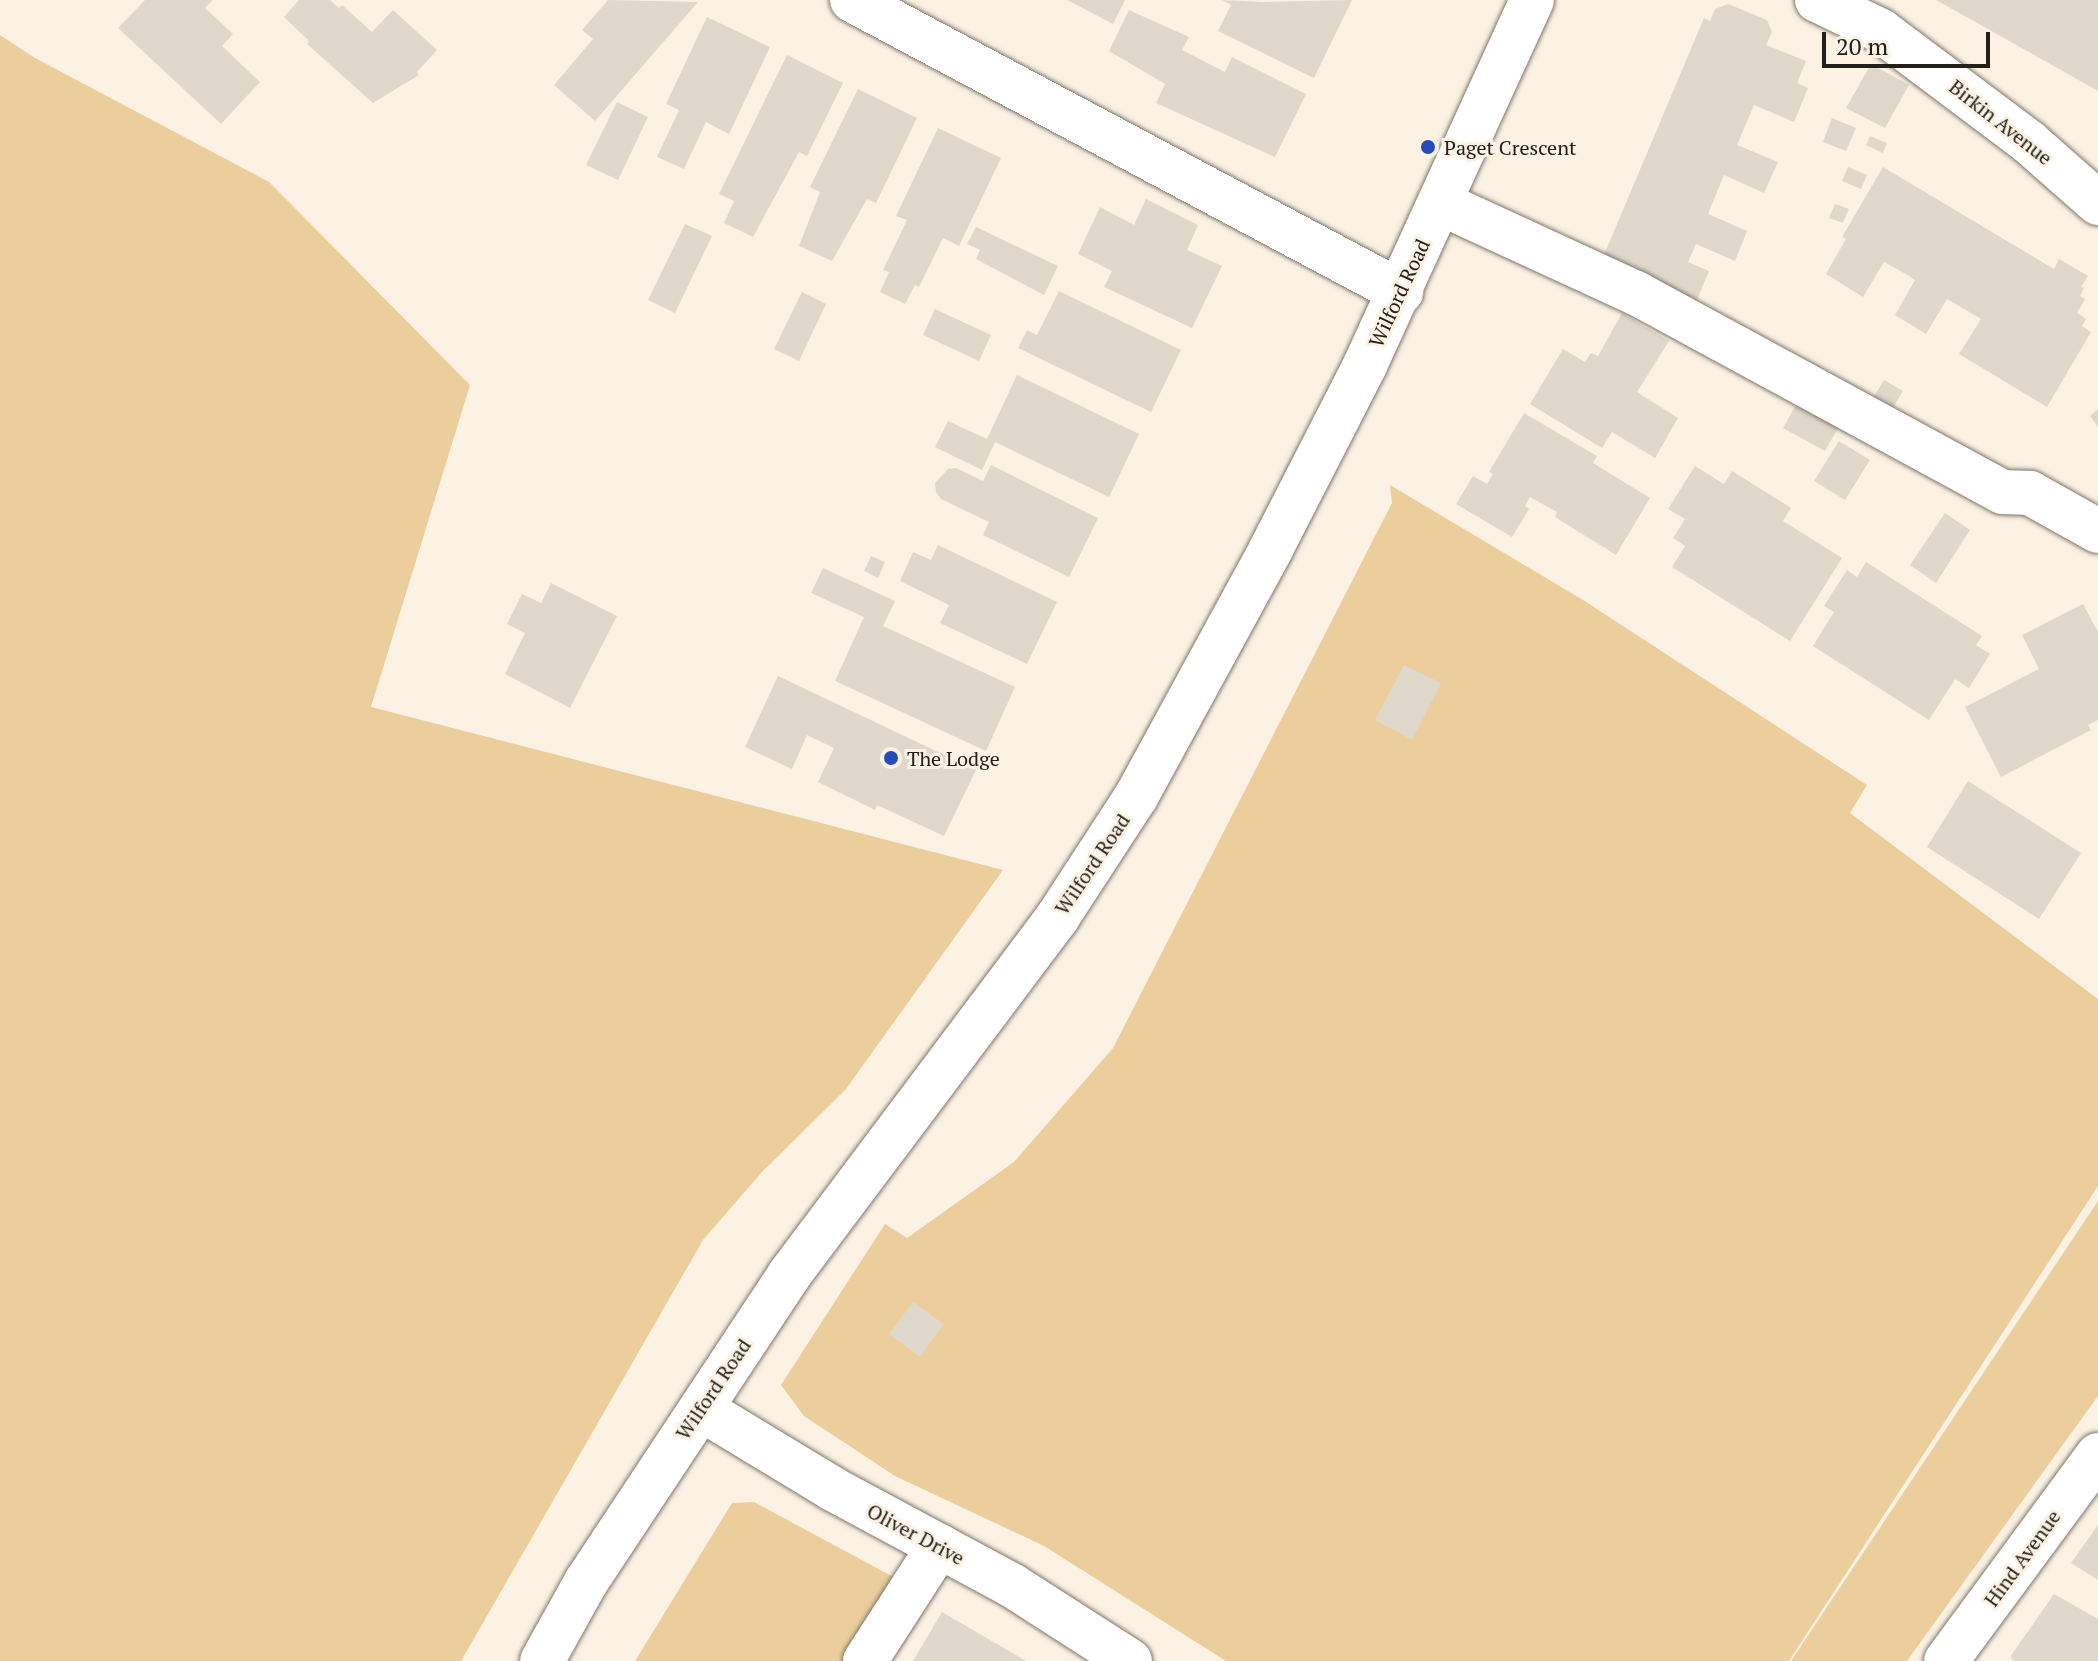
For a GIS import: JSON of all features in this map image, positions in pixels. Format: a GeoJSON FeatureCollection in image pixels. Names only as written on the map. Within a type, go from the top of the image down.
{"type":"FeatureCollection","features":[{"type":"Feature","properties":{"kind":"main road"},"geometry":{"type":"LineString","coordinates":[[852,0],[1401,292]]}},
{"type":"Feature","properties":{"kind":"main road","name":"Wilford Road"},"geometry":{"type":"LineString","coordinates":[[542,1661],[586,1582],[789,1275],[1057,918],[1112,836],[1168,740],[1271,549],[1401,292],[1532,0]]}},
{"type":"Feature","properties":{"kind":"main road","name":"Birkin Avenue"},"geometry":{"type":"LineString","coordinates":[[1817,0],[1881,31],[2030,143],[2098,203]]}},
{"type":"Feature","properties":{"kind":"main road"},"geometry":{"type":"LineString","coordinates":[[1440,203],[1636,293],[2003,492],[2030,493],[2098,531]]}},
{"type":"Feature","properties":{"kind":"main road","name":"Oliver Drive"},"geometry":{"type":"LineString","coordinates":[[701,1409],[833,1489],[1013,1586],[1130,1661]]}},
{"type":"Feature","properties":{"kind":"main road","name":"Hind Avenue"},"geometry":{"type":"LineString","coordinates":[[1946,1661],[2098,1455]]}},
{"type":"Feature","properties":{"kind":"main road"},"geometry":{"type":"LineString","coordinates":[[865,1661],[939,1546]]}},
{"type":"Feature","properties":{"kind":"shaded area"},"geometry":{"type":"Polygon","coordinates":[[[0,35],[35,58],[269,182],[470,385],[371,707],[1003,870],[846,1089],[762,1172],[703,1240],[461,1661],[0,1661],[0,35]]]}},
{"type":"Feature","properties":{"kind":"shaded area"},"geometry":{"type":"Polygon","coordinates":[[[1390,485],[1583,600],[1867,785],[1850,813],[2098,999],[2098,1186],[1789,1661],[1226,1661],[1044,1546],[895,1476],[804,1416],[781,1385],[885,1224],[907,1238],[1014,1162],[1113,1048],[1392,503],[1390,485]]]}},
{"type":"Feature","properties":{"kind":"shaded area"},"geometry":{"type":"Polygon","coordinates":[[[2098,1201],[2098,1396],[1907,1661],[1791,1661],[2098,1201]]]}},
{"type":"Feature","properties":{"kind":"shaded area"},"geometry":{"type":"Polygon","coordinates":[[[754,1502],[899,1580],[847,1661],[635,1661],[732,1503],[754,1502]]]}},
{"type":"Feature","properties":{"kind":"building"},"geometry":{"type":"Polygon","coordinates":[[[145,0],[213,0],[205,8],[233,34],[222,46],[260,82],[221,124],[118,28],[145,0]]]}},
{"type":"Feature","properties":{"kind":"building"},"geometry":{"type":"Polygon","coordinates":[[[299,0],[330,0],[339,8],[342,5],[372,32],[393,10],[437,50],[417,72],[419,75],[373,103],[307,44],[309,41],[284,17],[299,0]]]}},
{"type":"Feature","properties":{"kind":"building"},"geometry":{"type":"Polygon","coordinates":[[[608,0],[698,2],[595,121],[554,85],[593,39],[582,30],[608,0]]]}},
{"type":"Feature","properties":{"kind":"building"},"geometry":{"type":"Polygon","coordinates":[[[1067,0],[1125,0],[1113,24],[1067,0]]]}},
{"type":"Feature","properties":{"kind":"building"},"geometry":{"type":"Polygon","coordinates":[[[1222,0],[1352,0],[1314,78],[1218,31],[1231,5],[1222,0]]]}},
{"type":"Feature","properties":{"kind":"building"},"geometry":{"type":"Polygon","coordinates":[[[1936,0],[2098,0],[2098,91],[2004,38],[1936,0]]]}},
{"type":"Feature","properties":{"kind":"building"},"geometry":{"type":"Polygon","coordinates":[[[1728,4],[1767,20],[1772,32],[1766,45],[1806,61],[1797,83],[1808,88],[1794,122],[1754,105],[1737,145],[1778,162],[1764,193],[1724,175],[1708,214],[1747,231],[1735,261],[1696,244],[1688,262],[1709,271],[1696,302],[1601,262],[1704,18],[1710,21],[1715,9],[1728,4]]]}},
{"type":"Feature","properties":{"kind":"building"},"geometry":{"type":"Polygon","coordinates":[[[1129,10],[1189,37],[1182,50],[1225,72],[1232,57],[1306,94],[1275,157],[1156,103],[1165,84],[1109,51],[1129,10]]]}},
{"type":"Feature","properties":{"kind":"building"},"geometry":{"type":"Polygon","coordinates":[[[707,17],[770,47],[729,134],[706,122],[684,169],[657,157],[679,110],[666,104],[707,17]]]}},
{"type":"Feature","properties":{"kind":"building"},"geometry":{"type":"Polygon","coordinates":[[[787,55],[843,83],[807,156],[799,152],[753,237],[724,223],[734,201],[719,194],[787,55]]]}},
{"type":"Feature","properties":{"kind":"building"},"geometry":{"type":"Polygon","coordinates":[[[1871,64],[1909,85],[1885,128],[1846,108],[1871,64]]]}},
{"type":"Feature","properties":{"kind":"building"},"geometry":{"type":"Polygon","coordinates":[[[858,89],[917,118],[876,203],[867,199],[832,261],[799,246],[820,192],[810,187],[858,89]]]}},
{"type":"Feature","properties":{"kind":"building"},"geometry":{"type":"Polygon","coordinates":[[[617,102],[648,117],[618,180],[586,165],[617,102]]]}},
{"type":"Feature","properties":{"kind":"building"},"geometry":{"type":"Polygon","coordinates":[[[1832,118],[1856,128],[1846,151],[1823,142],[1832,118]]]}},
{"type":"Feature","properties":{"kind":"building"},"geometry":{"type":"Polygon","coordinates":[[[938,128],[1001,158],[959,246],[943,238],[919,287],[915,285],[905,304],[880,292],[889,272],[883,270],[907,220],[896,216],[938,128]]]}},
{"type":"Feature","properties":{"kind":"building"},"geometry":{"type":"Polygon","coordinates":[[[1870,136],[1887,143],[1883,153],[1866,145],[1870,136]]]}},
{"type":"Feature","properties":{"kind":"building"},"geometry":{"type":"Polygon","coordinates":[[[1848,167],[1867,175],[1861,189],[1842,181],[1848,167]]]}},
{"type":"Feature","properties":{"kind":"building"},"geometry":{"type":"Polygon","coordinates":[[[1883,167],[2054,269],[2059,259],[2088,276],[2081,287],[2084,288],[2080,296],[2085,299],[2077,313],[2086,319],[2082,326],[2091,332],[2047,407],[1959,354],[1981,319],[1947,299],[1926,334],[1895,315],[1915,280],[1904,273],[1884,262],[1863,297],[1826,274],[1846,239],[1842,237],[1883,167]]]}},
{"type":"Feature","properties":{"kind":"building"},"geometry":{"type":"Polygon","coordinates":[[[1146,199],[1198,225],[1187,250],[1222,266],[1192,328],[1104,287],[1112,271],[1078,254],[1100,207],[1134,225],[1146,199]]]}},
{"type":"Feature","properties":{"kind":"building"},"geometry":{"type":"Polygon","coordinates":[[[1835,204],[1849,209],[1843,223],[1829,218],[1835,204]]]}},
{"type":"Feature","properties":{"kind":"building"},"geometry":{"type":"Polygon","coordinates":[[[685,224],[712,236],[675,313],[648,300],[685,224]]]}},
{"type":"Feature","properties":{"kind":"building"},"geometry":{"type":"Polygon","coordinates":[[[976,227],[1058,266],[1044,295],[976,259],[980,250],[967,244],[976,227]]]}},
{"type":"Feature","properties":{"kind":"building"},"geometry":{"type":"Polygon","coordinates":[[[1059,291],[1181,350],[1151,412],[1018,348],[1027,330],[1037,335],[1059,291]]]}},
{"type":"Feature","properties":{"kind":"building"},"geometry":{"type":"Polygon","coordinates":[[[802,292],[826,304],[799,361],[774,349],[802,292]]]}},
{"type":"Feature","properties":{"kind":"building"},"geometry":{"type":"Polygon","coordinates":[[[935,309],[991,335],[979,361],[923,335],[935,309]]]}},
{"type":"Feature","properties":{"kind":"building"},"geometry":{"type":"Polygon","coordinates":[[[1622,313],[1669,341],[1637,392],[1678,418],[1655,458],[1612,432],[1602,448],[1530,404],[1563,349],[1585,362],[1591,353],[1598,356],[1622,313]]]}},
{"type":"Feature","properties":{"kind":"building"},"geometry":{"type":"Polygon","coordinates":[[[1017,375],[1139,434],[1109,497],[995,442],[982,470],[935,447],[948,421],[987,439],[1017,375]]]}},
{"type":"Feature","properties":{"kind":"building"},"geometry":{"type":"Polygon","coordinates":[[[1884,380],[1903,391],[1892,409],[1873,398],[1884,380]]]}},
{"type":"Feature","properties":{"kind":"building"},"geometry":{"type":"Polygon","coordinates":[[[1800,398],[1842,421],[1825,451],[1783,428],[1800,398]]]}},
{"type":"Feature","properties":{"kind":"building"},"geometry":{"type":"Polygon","coordinates":[[[2098,409],[2098,427],[2090,416],[2098,409]]]}},
{"type":"Feature","properties":{"kind":"building"},"geometry":{"type":"Polygon","coordinates":[[[1524,413],[1597,456],[1593,463],[1650,498],[1616,555],[1555,517],[1557,512],[1530,497],[1525,506],[1529,509],[1512,537],[1456,504],[1473,476],[1487,484],[1493,474],[1489,472],[1524,413]]]}},
{"type":"Feature","properties":{"kind":"building"},"geometry":{"type":"Polygon","coordinates":[[[1839,441],[1870,460],[1845,500],[1814,481],[1839,441]]]}},
{"type":"Feature","properties":{"kind":"building"},"geometry":{"type":"Polygon","coordinates":[[[991,465],[1098,518],[1069,577],[983,535],[989,522],[941,499],[936,492],[935,483],[948,469],[956,468],[983,481],[991,465]]]}},
{"type":"Feature","properties":{"kind":"building"},"geometry":{"type":"Polygon","coordinates":[[[1695,466],[1724,484],[1732,471],[1791,508],[1783,521],[1842,558],[1790,641],[1672,567],[1685,546],[1673,538],[1685,519],[1668,509],[1695,466]]]}},
{"type":"Feature","properties":{"kind":"building"},"geometry":{"type":"Polygon","coordinates":[[[1945,513],[1970,530],[1936,583],[1910,565],[1945,513]]]}},
{"type":"Feature","properties":{"kind":"building"},"geometry":{"type":"Polygon","coordinates":[[[938,545],[1057,602],[1027,664],[940,623],[949,605],[900,581],[913,552],[931,560],[938,545]]]}},
{"type":"Feature","properties":{"kind":"building"},"geometry":{"type":"Polygon","coordinates":[[[871,556],[885,562],[878,578],[864,571],[871,556]]]}},
{"type":"Feature","properties":{"kind":"building"},"geometry":{"type":"Polygon","coordinates":[[[1866,562],[1982,636],[1976,645],[1990,654],[1969,688],[1955,679],[1929,720],[1813,646],[1834,612],[1824,606],[1847,570],[1857,577],[1866,562]]]}},
{"type":"Feature","properties":{"kind":"building"},"geometry":{"type":"Polygon","coordinates":[[[823,568],[895,601],[883,626],[1015,687],[986,751],[835,681],[864,617],[811,593],[823,568]]]}},
{"type":"Feature","properties":{"kind":"building"},"geometry":{"type":"Polygon","coordinates":[[[551,583],[617,616],[570,708],[505,674],[525,633],[507,624],[522,594],[541,603],[551,583]]]}},
{"type":"Feature","properties":{"kind":"building"},"geometry":{"type":"Polygon","coordinates":[[[2083,604],[2098,632],[2098,720],[2088,725],[2091,730],[2001,777],[1965,707],[2039,669],[2022,635],[2083,604]]]}},
{"type":"Feature","properties":{"kind":"building"},"geometry":{"type":"Polygon","coordinates":[[[1404,665],[1441,683],[1412,740],[1375,720],[1404,665]]]}},
{"type":"Feature","properties":{"kind":"building","name":"The Lodge"},"geometry":{"type":"Polygon","coordinates":[[[778,676],[976,770],[944,836],[877,805],[875,810],[818,782],[834,748],[807,735],[792,769],[745,747],[778,676]]]}},
{"type":"Feature","properties":{"kind":"building"},"geometry":{"type":"Polygon","coordinates":[[[1968,781],[2081,853],[2039,919],[1927,847],[1968,781]]]}},
{"type":"Feature","properties":{"kind":"building"},"geometry":{"type":"Polygon","coordinates":[[[913,1302],[944,1324],[920,1357],[889,1334],[913,1302]]]}},
{"type":"Feature","properties":{"kind":"building"},"geometry":{"type":"Polygon","coordinates":[[[2098,1525],[2098,1580],[2071,1563],[2098,1525]]]}},
{"type":"Feature","properties":{"kind":"building"},"geometry":{"type":"Polygon","coordinates":[[[2054,1594],[2098,1619],[2098,1661],[2015,1661],[2010,1657],[2054,1594]]]}},
{"type":"Feature","properties":{"kind":"building"},"geometry":{"type":"Polygon","coordinates":[[[942,1612],[1026,1661],[913,1661],[942,1612]]]}},
{"type":"Feature","properties":{"kind":"place","name":"Paget Crescent"},"geometry":{"type":"Point","coordinates":[1428,147]}},
{"type":"Feature","properties":{"kind":"place","name":"The Lodge"},"geometry":{"type":"Point","coordinates":[891,758]}}]}
